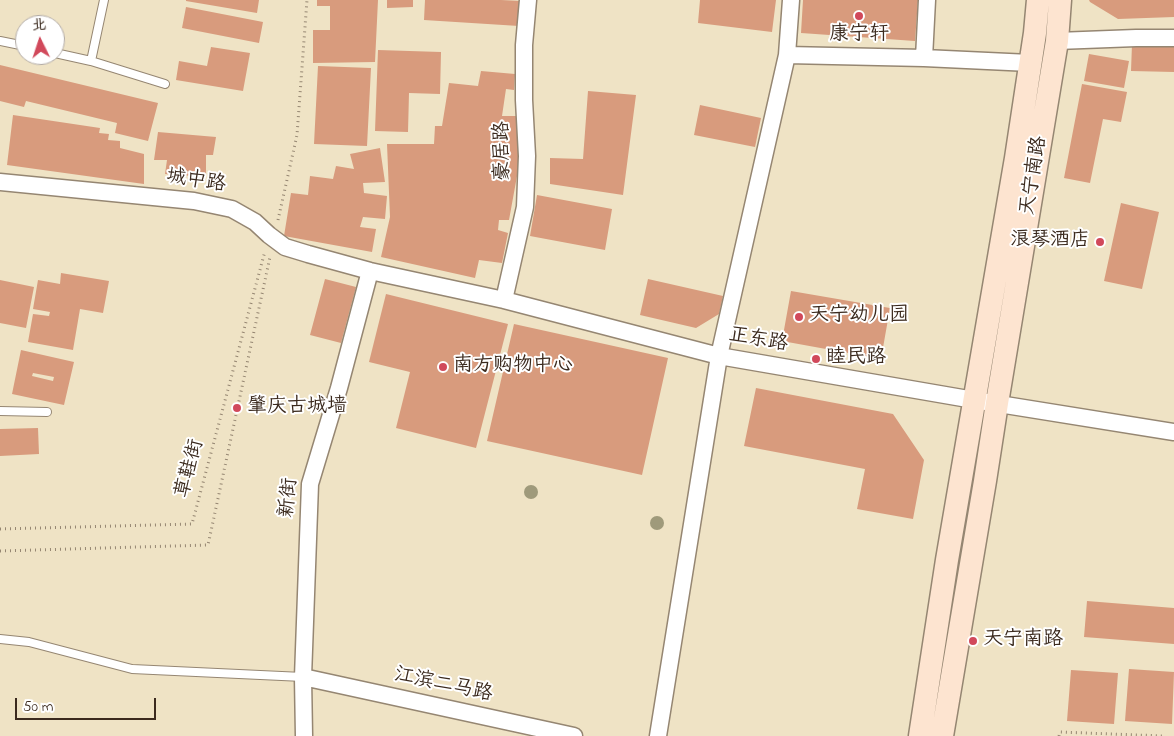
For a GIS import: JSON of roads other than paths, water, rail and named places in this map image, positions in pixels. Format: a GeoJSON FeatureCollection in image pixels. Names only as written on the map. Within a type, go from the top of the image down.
{"type":"FeatureCollection","features":[{"type":"Feature","properties":{"kind":"main road","name":"天宁南路"},"geometry":{"type":"LineString","coordinates":[[920,736],[947,560],[1016,158],[1038,0]]}},
{"type":"Feature","properties":{"kind":"main road","name":"天宁南路"},"geometry":{"type":"LineString","coordinates":[[942,736],[1057,41],[1060,0]]}},
{"type":"Feature","properties":{"kind":"main road"},"geometry":{"type":"LineString","coordinates":[[992,295],[1014,299]]}},
{"type":"Feature","properties":{"kind":"main road"},"geometry":{"type":"LineString","coordinates":[[962,477],[985,481]]}},
{"type":"Feature","properties":{"kind":"street","name":"豪居路"},"geometry":{"type":"LineString","coordinates":[[504,300],[525,208],[527,156],[524,45],[528,0]]}},
{"type":"Feature","properties":{"kind":"street"},"geometry":{"type":"LineString","coordinates":[[658,736],[719,356],[787,56],[791,0]]}},
{"type":"Feature","properties":{"kind":"street"},"geometry":{"type":"LineString","coordinates":[[924,58],[927,0]]}},
{"type":"Feature","properties":{"kind":"street"},"geometry":{"type":"LineString","coordinates":[[1057,41],[1174,38]]}},
{"type":"Feature","properties":{"kind":"street"},"geometry":{"type":"LineString","coordinates":[[787,56],[924,58],[1030,63]]}},
{"type":"Feature","properties":{"kind":"street","name":"城中路"},"geometry":{"type":"LineString","coordinates":[[0,182],[194,201],[232,210],[255,222],[271,237],[285,246],[370,271]]}},
{"type":"Feature","properties":{"kind":"street","name":"正东路"},"geometry":{"type":"LineString","coordinates":[[370,271],[504,300],[719,356],[1174,432]]}},
{"type":"Feature","properties":{"kind":"street","name":"新街"},"geometry":{"type":"LineString","coordinates":[[304,736],[303,677],[310,484],[339,388],[370,271]]}},
{"type":"Feature","properties":{"kind":"street","name":"江滨二马路"},"geometry":{"type":"LineString","coordinates":[[303,677],[574,736]]}},
{"type":"Feature","properties":{"kind":"lane"},"geometry":{"type":"LineString","coordinates":[[90,62],[104,0]]}},
{"type":"Feature","properties":{"kind":"lane"},"geometry":{"type":"LineString","coordinates":[[0,41],[15,44]]}},
{"type":"Feature","properties":{"kind":"lane"},"geometry":{"type":"LineString","coordinates":[[65,56],[165,84]]}},
{"type":"Feature","properties":{"kind":"lane"},"geometry":{"type":"LineString","coordinates":[[0,411],[47,412]]}},
{"type":"Feature","properties":{"kind":"lane"},"geometry":{"type":"LineString","coordinates":[[0,639],[29,642],[132,669],[303,677]]}},
{"type":"Feature","properties":{"kind":"place","name":"康宁轩"},"geometry":{"type":"Point","coordinates":[859,16]}},
{"type":"Feature","properties":{"kind":"place","name":"浪琴酒店"},"geometry":{"type":"Point","coordinates":[1100,242]}},
{"type":"Feature","properties":{"kind":"place","name":"天宁幼儿园"},"geometry":{"type":"Point","coordinates":[799,317]}},
{"type":"Feature","properties":{"kind":"place","name":"睦民路"},"geometry":{"type":"Point","coordinates":[816,359]}},
{"type":"Feature","properties":{"kind":"place","name":"南方购物中心"},"geometry":{"type":"Point","coordinates":[443,367]}},
{"type":"Feature","properties":{"kind":"place","name":"肇庆古城墙"},"geometry":{"type":"Point","coordinates":[237,408]}},
{"type":"Feature","properties":{"kind":"place","name":"天宁南路"},"geometry":{"type":"Point","coordinates":[973,641]}}]}
